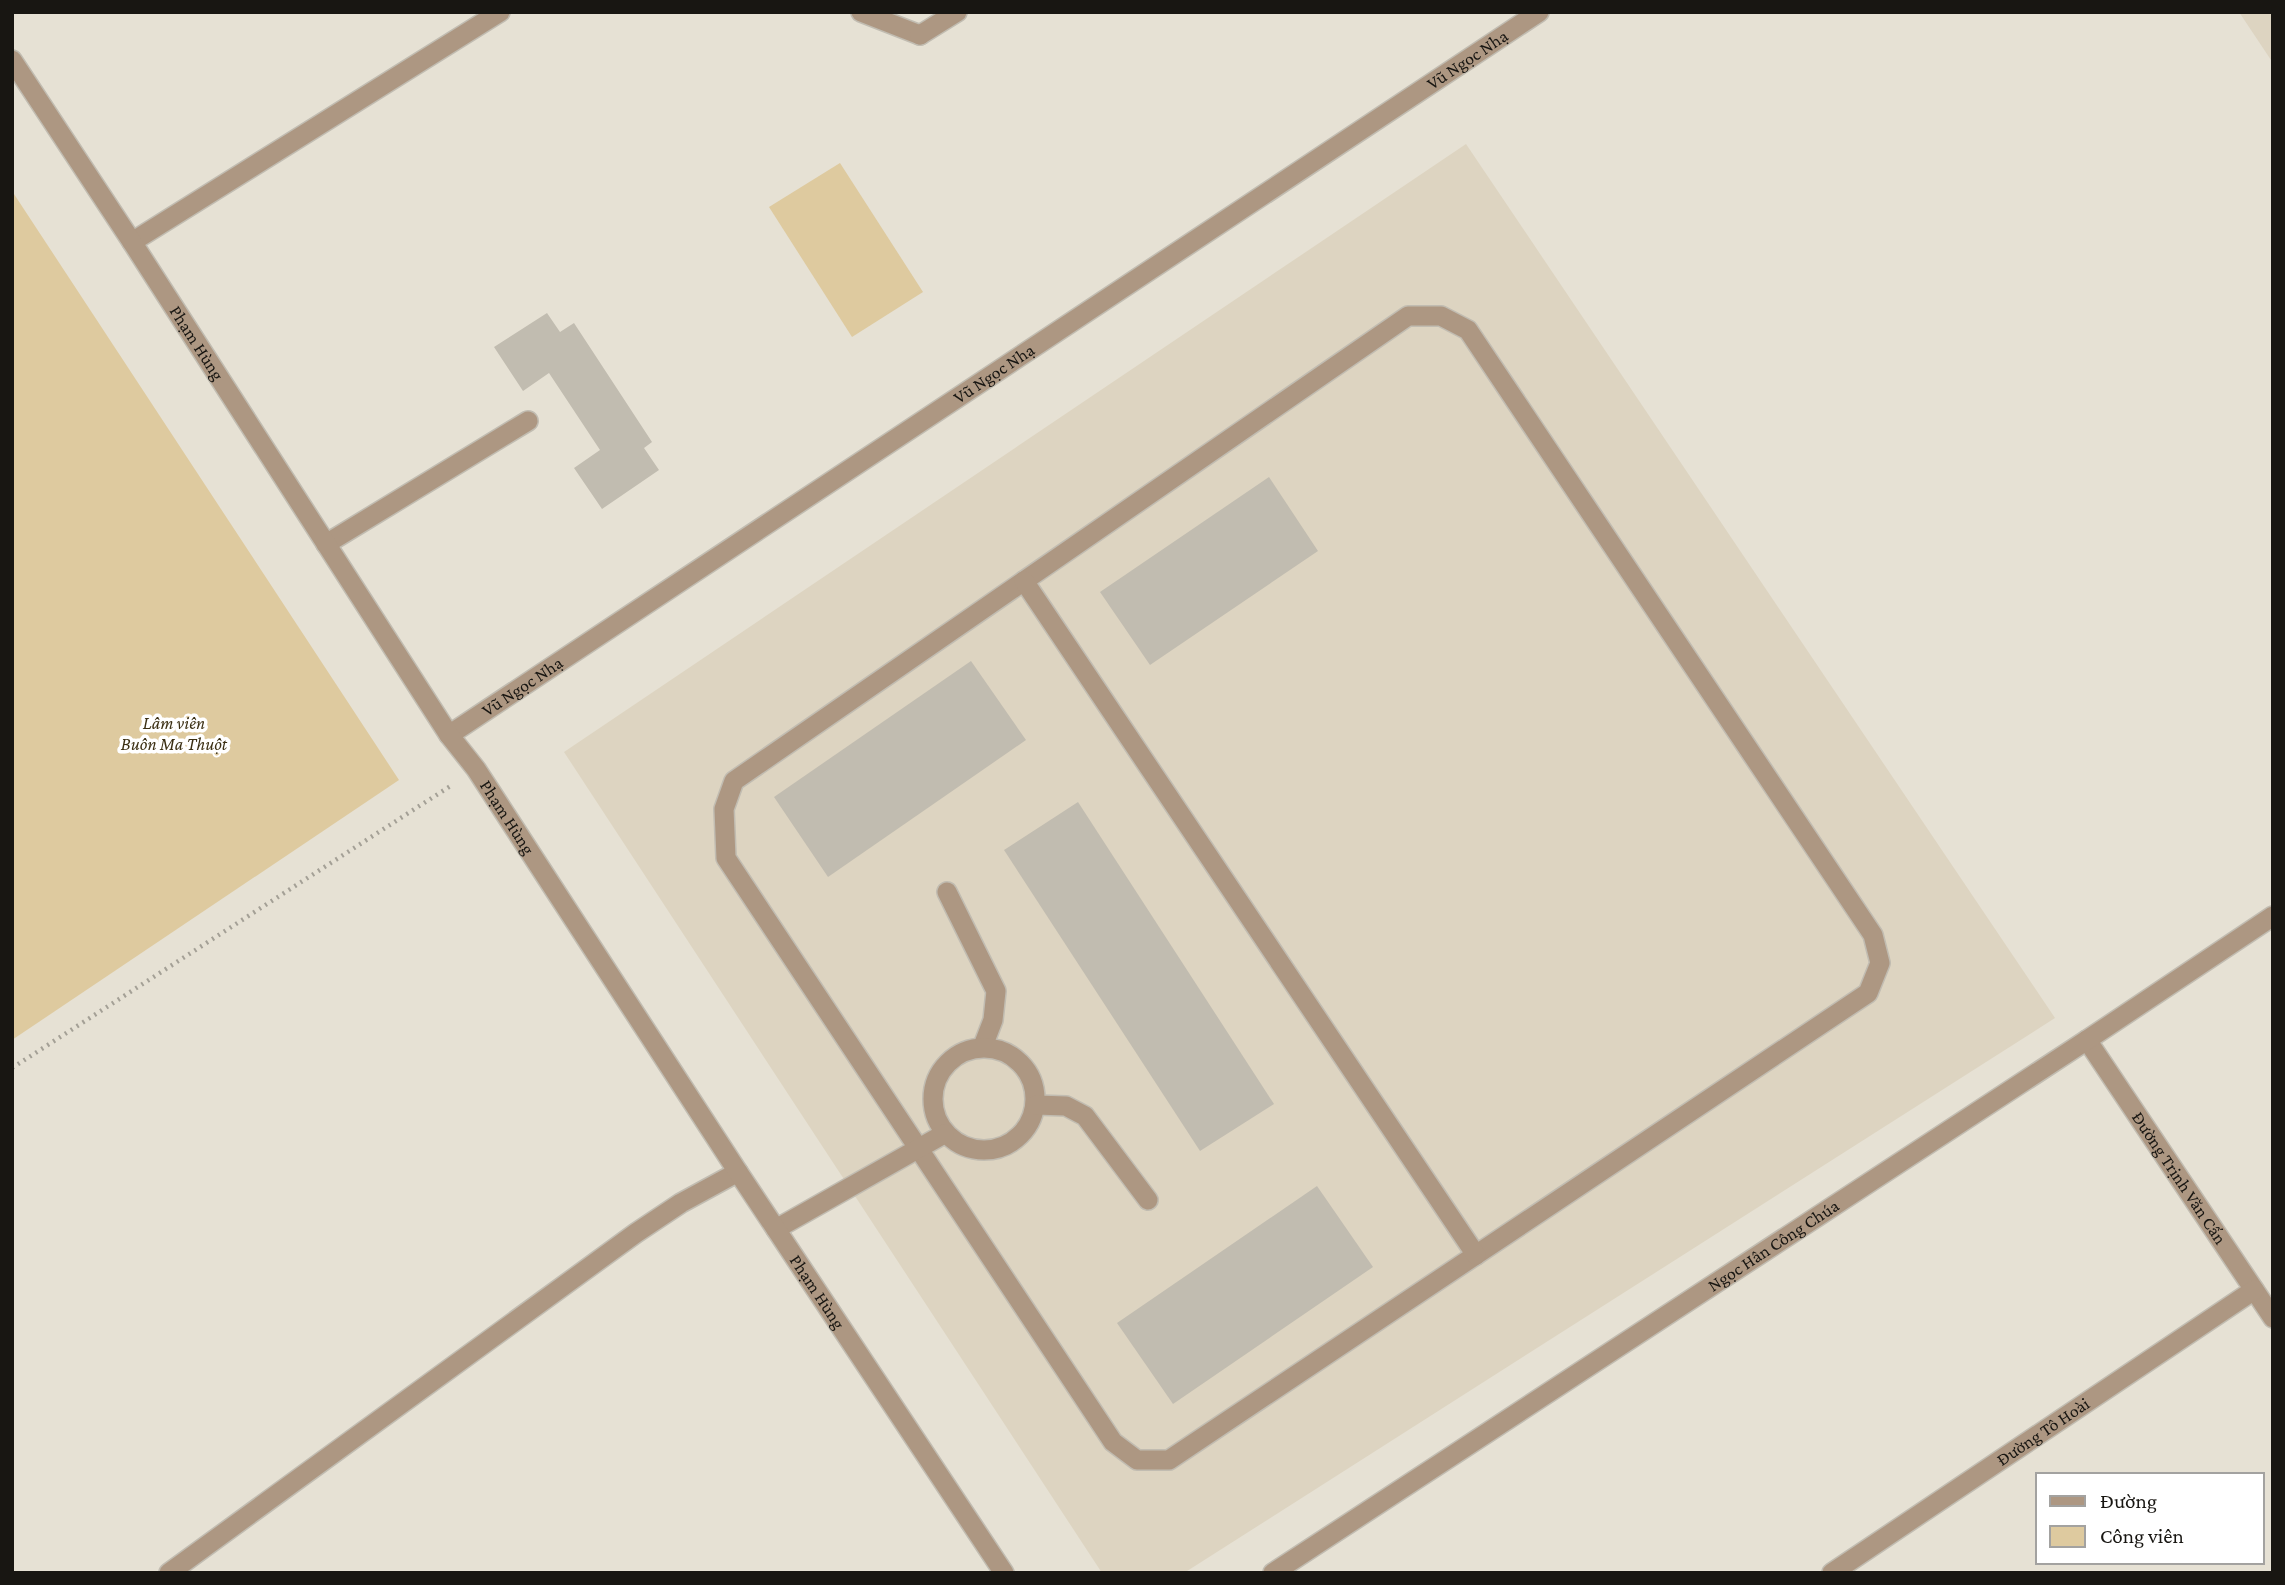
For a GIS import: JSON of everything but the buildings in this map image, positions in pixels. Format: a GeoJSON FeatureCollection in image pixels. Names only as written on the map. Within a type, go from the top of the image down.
{"type":"FeatureCollection","features":[{"type":"Feature","properties":{"kind":"street"},"geometry":{"type":"LineString","coordinates":[[132,242],[500,12]]}},
{"type":"Feature","properties":{"kind":"street"},"geometry":{"type":"LineString","coordinates":[[861,12],[920,35]]}},
{"type":"Feature","properties":{"kind":"street"},"geometry":{"type":"LineString","coordinates":[[896,12],[920,35]]}},
{"type":"Feature","properties":{"kind":"street"},"geometry":{"type":"LineString","coordinates":[[920,35],[957,12]]}},
{"type":"Feature","properties":{"kind":"street","name":"Vũ Ngọc Nhạ"},"geometry":{"type":"LineString","coordinates":[[449,735],[1539,12]]}},
{"type":"Feature","properties":{"kind":"street","name":"Phạm Hùng"},"geometry":{"type":"LineString","coordinates":[[12,60],[449,735],[477,769],[738,1172],[1003,1573]]}},
{"type":"Feature","properties":{"kind":"street"},"geometry":{"type":"LineString","coordinates":[[1408,316],[1441,316],[1468,330],[1484,352],[1873,935],[1880,963],[1868,993],[1169,1460],[1137,1460],[1113,1442],[726,858],[724,809],[734,781],[1024,581],[1408,316]]}},
{"type":"Feature","properties":{"kind":"street"},"geometry":{"type":"LineString","coordinates":[[326,544],[528,421]]}},
{"type":"Feature","properties":{"kind":"street"},"geometry":{"type":"LineString","coordinates":[[1024,581],[1476,1255]]}},
{"type":"Feature","properties":{"kind":"street"},"geometry":{"type":"LineString","coordinates":[[947,892],[996,991],[993,1020],[983,1046]]}},
{"type":"Feature","properties":{"kind":"street","name":"Ngọc Hân Công Chúa"},"geometry":{"type":"LineString","coordinates":[[1273,1573],[2273,916]]}},
{"type":"Feature","properties":{"kind":"street","name":"Đường Trịnh Văn Cấn"},"geometry":{"type":"LineString","coordinates":[[2087,1040],[2273,1318]]}},
{"type":"Feature","properties":{"kind":"street"},"geometry":{"type":"LineString","coordinates":[[983,1046],[1012,1054],[1031,1076],[1036,1105],[1024,1133],[1000,1149],[970,1150],[944,1134],[931,1107],[935,1077],[954,1055],[983,1046]]}},
{"type":"Feature","properties":{"kind":"street"},"geometry":{"type":"LineString","coordinates":[[1036,1105],[1066,1106],[1085,1116],[1148,1200]]}},
{"type":"Feature","properties":{"kind":"street"},"geometry":{"type":"LineString","coordinates":[[776,1229],[944,1134]]}},
{"type":"Feature","properties":{"kind":"street"},"geometry":{"type":"LineString","coordinates":[[169,1573],[636,1233],[681,1203],[738,1172]]}},
{"type":"Feature","properties":{"kind":"street","name":"Đường Tô Hoài"},"geometry":{"type":"LineString","coordinates":[[1832,1573],[2254,1290]]}},
{"type":"Feature","properties":{"kind":"path"},"geometry":{"type":"LineString","coordinates":[[12,1068],[477,769]]}},
{"type":"Feature","properties":{"kind":"shaded area"},"geometry":{"type":"Polygon","coordinates":[[[2239,12],[2273,12],[2273,63],[2239,12]]]}},
{"type":"Feature","properties":{"kind":"shaded area"},"geometry":{"type":"Polygon","coordinates":[[[1466,144],[2055,1018],[1184,1573],[1102,1573],[564,752],[1466,144]]]}},
{"type":"Feature","properties":{"kind":"green space"},"geometry":{"type":"Polygon","coordinates":[[[840,163],[923,292],[852,337],[769,207],[840,163]]]}},
{"type":"Feature","properties":{"kind":"green space","name":"Lâm viên Buôn Ma Thuột"},"geometry":{"type":"Polygon","coordinates":[[[12,191],[399,780],[12,1040],[12,191]]]}}]}
